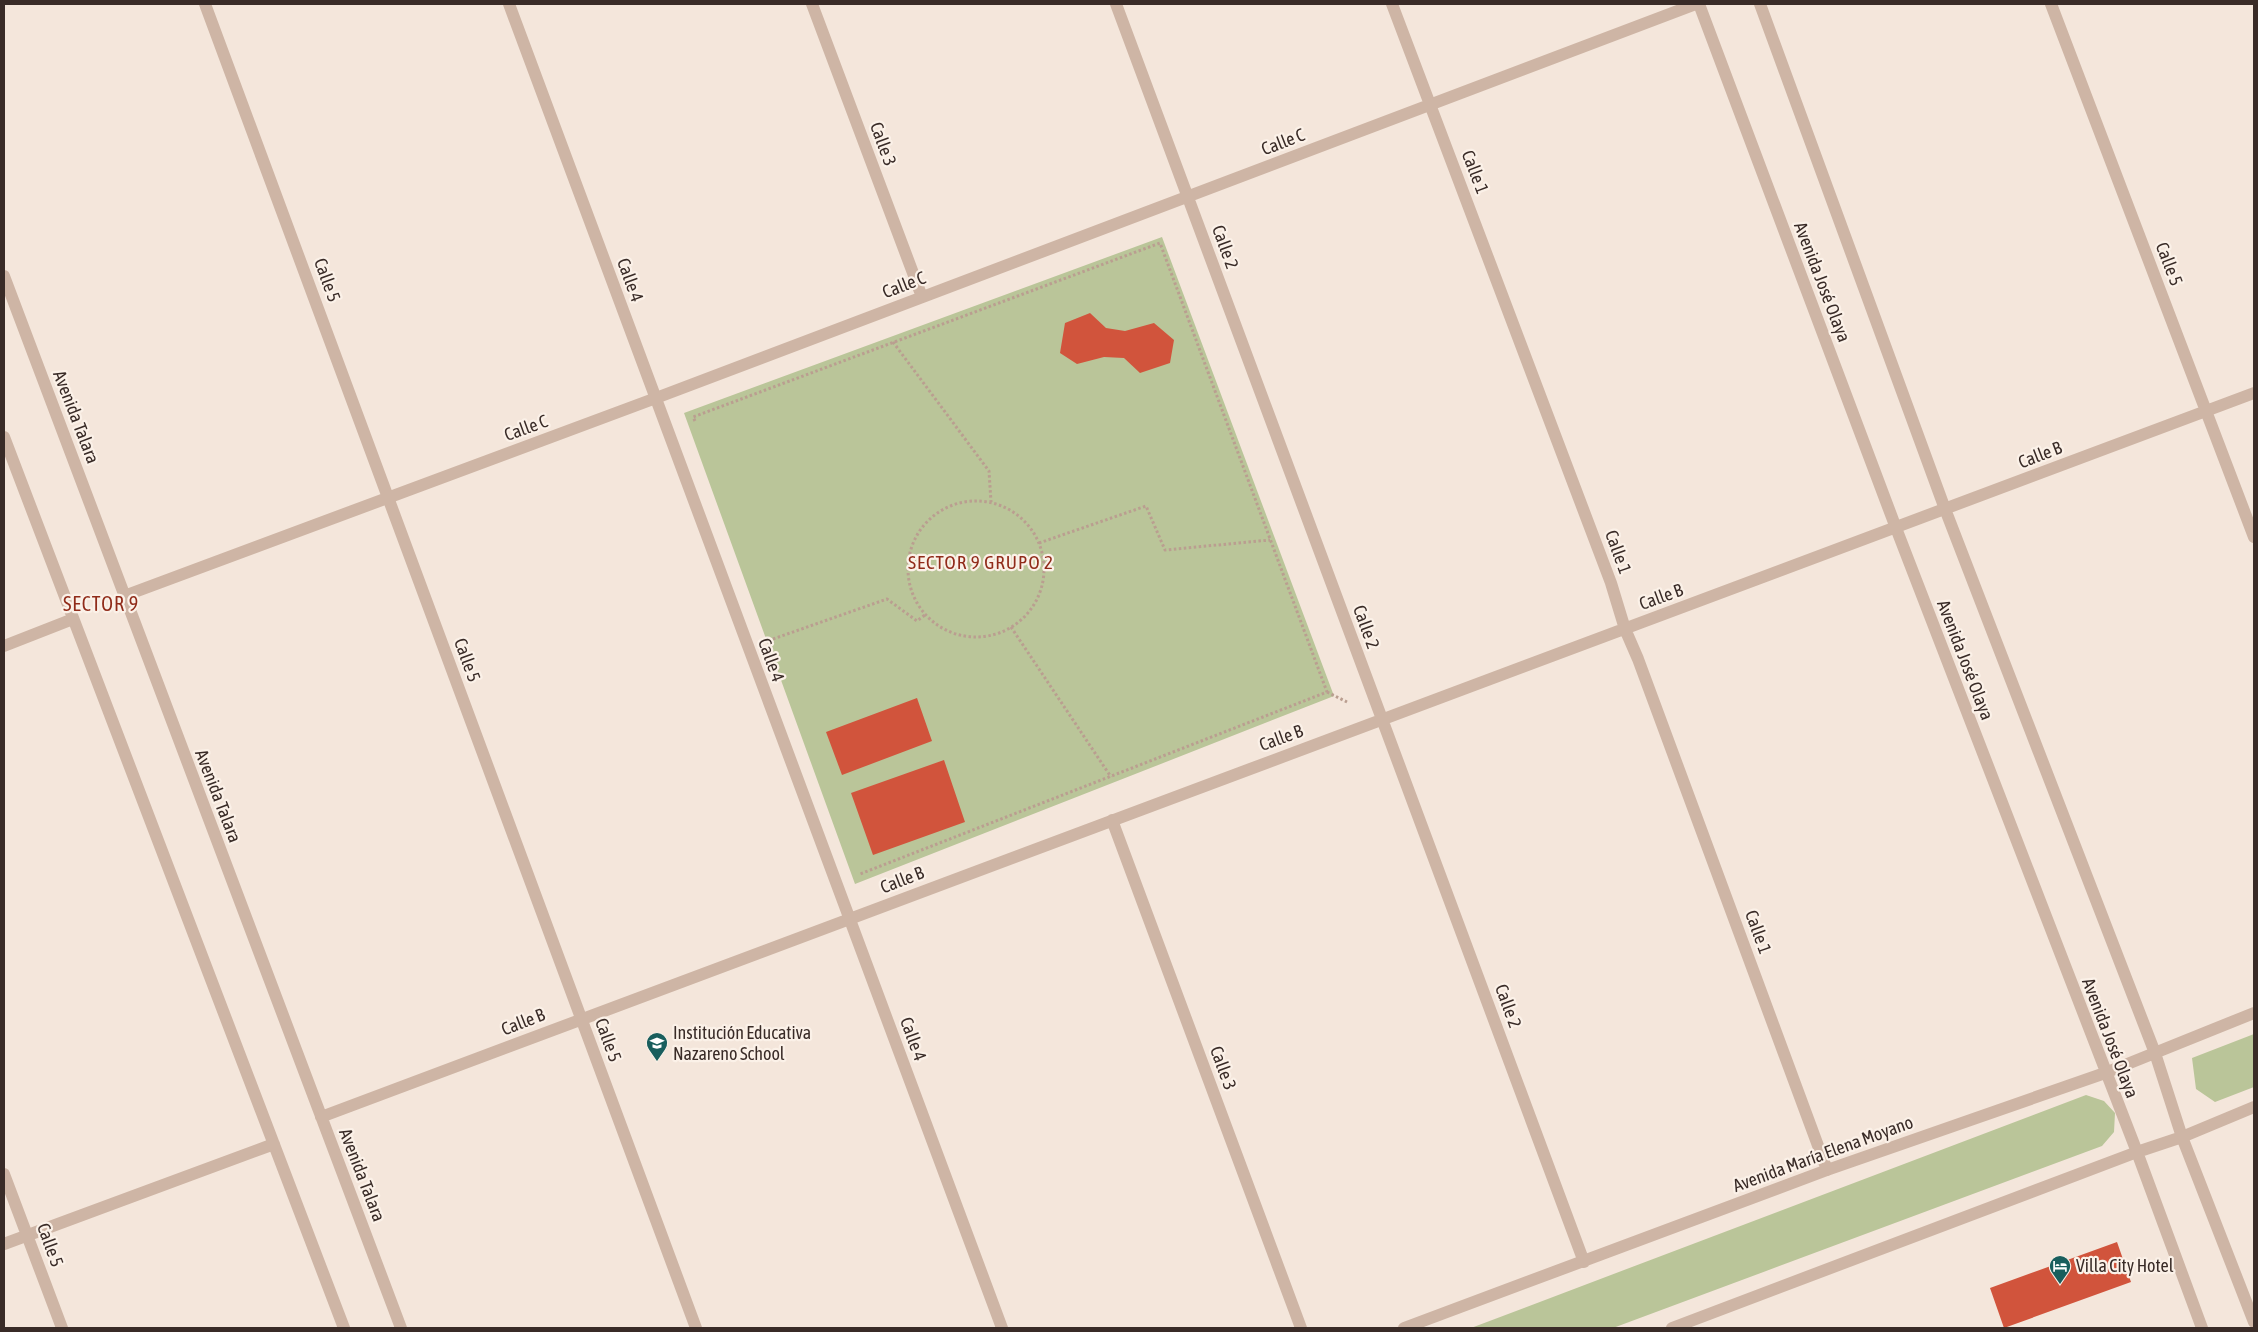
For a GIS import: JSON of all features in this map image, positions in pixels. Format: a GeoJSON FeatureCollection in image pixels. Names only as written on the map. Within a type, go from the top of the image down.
{"type":"FeatureCollection","features":[{"type":"Feature","properties":{"kind":"street","name":"Calle 5"},"geometry":{"type":"LineString","coordinates":[[205,4],[696,1328]]}},
{"type":"Feature","properties":{"kind":"street","name":"Calle 4"},"geometry":{"type":"LineString","coordinates":[[509,4],[1002,1328]]}},
{"type":"Feature","properties":{"kind":"street","name":"Calle 3"},"geometry":{"type":"LineString","coordinates":[[812,4],[922,297]]}},
{"type":"Feature","properties":{"kind":"street","name":"Calle 2"},"geometry":{"type":"LineString","coordinates":[[1116,4],[1584,1262]]}},
{"type":"Feature","properties":{"kind":"street","name":"Calle 1"},"geometry":{"type":"LineString","coordinates":[[1392,4],[1611,583],[1625,629],[1638,659],[1827,1170]]}},
{"type":"Feature","properties":{"kind":"street","name":"Calle C"},"geometry":{"type":"LineString","coordinates":[[124,596],[656,398],[1697,4]]}},
{"type":"Feature","properties":{"kind":"street","name":"Avenida José Olaya"},"geometry":{"type":"LineString","coordinates":[[1697,4],[2104,1073],[2137,1152],[2202,1328]]}},
{"type":"Feature","properties":{"kind":"street","name":"Avenida José Olaya"},"geometry":{"type":"LineString","coordinates":[[1760,4],[1945,509],[2155,1053],[2182,1138],[2254,1322]]}},
{"type":"Feature","properties":{"kind":"street","name":"Calle 5"},"geometry":{"type":"LineString","coordinates":[[2051,4],[2254,537]]}},
{"type":"Feature","properties":{"kind":"street","name":"Avenida Talara"},"geometry":{"type":"LineString","coordinates":[[4,276],[401,1328]]}},
{"type":"Feature","properties":{"kind":"street","name":"Calle B"},"geometry":{"type":"LineString","coordinates":[[321,1117],[2254,393]]}},
{"type":"Feature","properties":{"kind":"street"},"geometry":{"type":"LineString","coordinates":[[4,437],[344,1328]]}},
{"type":"Feature","properties":{"kind":"street"},"geometry":{"type":"LineString","coordinates":[[4,646],[73,619]]}},
{"type":"Feature","properties":{"kind":"street","name":"Calle 3"},"geometry":{"type":"LineString","coordinates":[[1112,820],[1301,1328]]}},
{"type":"Feature","properties":{"kind":"street","name":"Avenida María Elena Moyano"},"geometry":{"type":"LineString","coordinates":[[1404,1328],[1827,1170],[2104,1073],[2254,1013]]}},
{"type":"Feature","properties":{"kind":"street"},"geometry":{"type":"LineString","coordinates":[[1672,1328],[2137,1152],[2182,1138],[2254,1107]]}},
{"type":"Feature","properties":{"kind":"street"},"geometry":{"type":"LineString","coordinates":[[4,1244],[274,1144]]}},
{"type":"Feature","properties":{"kind":"street","name":"Calle 5"},"geometry":{"type":"LineString","coordinates":[[4,1174],[62,1328]]}},
{"type":"Feature","properties":{"kind":"path"},"geometry":{"type":"LineString","coordinates":[[697,426],[693,417],[1160,243],[1327,692],[857,875]]}},
{"type":"Feature","properties":{"kind":"path"},"geometry":{"type":"LineString","coordinates":[[893,342],[989,471],[991,502]]}},
{"type":"Feature","properties":{"kind":"path"},"geometry":{"type":"LineString","coordinates":[[969,501],[991,502],[1011,510],[1028,524],[1039,543],[1044,564],[1042,586],[1034,606],[1018,624],[997,635],[974,639],[951,634],[931,622],[916,604],[908,582],[908,558],[916,536],[929,519],[948,506],[969,501]]}},
{"type":"Feature","properties":{"kind":"path"},"geometry":{"type":"LineString","coordinates":[[1039,543],[1146,506],[1165,550],[1270,540]]}},
{"type":"Feature","properties":{"kind":"path"},"geometry":{"type":"LineString","coordinates":[[773,639],[887,599],[917,621],[926,615]]}},
{"type":"Feature","properties":{"kind":"path"},"geometry":{"type":"LineString","coordinates":[[1011,627],[1111,777]]}},
{"type":"Feature","properties":{"kind":"path"},"geometry":{"type":"LineString","coordinates":[[769,630],[776,648]]}},
{"type":"Feature","properties":{"kind":"green space"},"geometry":{"type":"Polygon","coordinates":[[[1162,237],[1334,696],[855,884],[684,413],[1162,237]]]}},
{"type":"Feature","properties":{"kind":"green space"},"geometry":{"type":"Polygon","coordinates":[[[2254,1034],[2254,1087],[2215,1102],[2196,1089],[2192,1058],[2254,1034]]]}},
{"type":"Feature","properties":{"kind":"green space"},"geometry":{"type":"Polygon","coordinates":[[[2086,1095],[2104,1101],[2115,1113],[2114,1132],[2102,1146],[1613,1328],[1471,1328],[2086,1095]]]}},
{"type":"Feature","properties":{"kind":"building"},"geometry":{"type":"Polygon","coordinates":[[[1090,313],[1106,328],[1125,331],[1154,323],[1174,340],[1170,363],[1140,373],[1124,358],[1104,357],[1077,364],[1060,353],[1065,323],[1090,313]]]}},
{"type":"Feature","properties":{"kind":"building"},"geometry":{"type":"Polygon","coordinates":[[[917,698],[932,741],[842,775],[826,732],[917,698]]]}},
{"type":"Feature","properties":{"kind":"building"},"geometry":{"type":"Polygon","coordinates":[[[944,760],[965,822],[873,855],[851,793],[944,760]]]}},
{"type":"Feature","properties":{"kind":"building","name":"Villa City Hotel"},"geometry":{"type":"Polygon","coordinates":[[[2117,1242],[2131,1282],[2004,1328],[1990,1288],[2117,1242]]]}},
{"type":"Feature","properties":{"kind":"place","name":"Institución Educativa Nazareno School"},"geometry":{"type":"Point","coordinates":[657,1062]}},
{"type":"Feature","properties":{"kind":"place","name":"Villa City Hotel"},"geometry":{"type":"Point","coordinates":[2060,1285]}},
{"type":"Feature","properties":{"kind":"district","name":"SECTOR 9 GRUPO 2"},"geometry":{"type":"Point","coordinates":[981,562]}},
{"type":"Feature","properties":{"kind":"district","name":"SECTOR 9"},"geometry":{"type":"Point","coordinates":[101,604]}}]}
